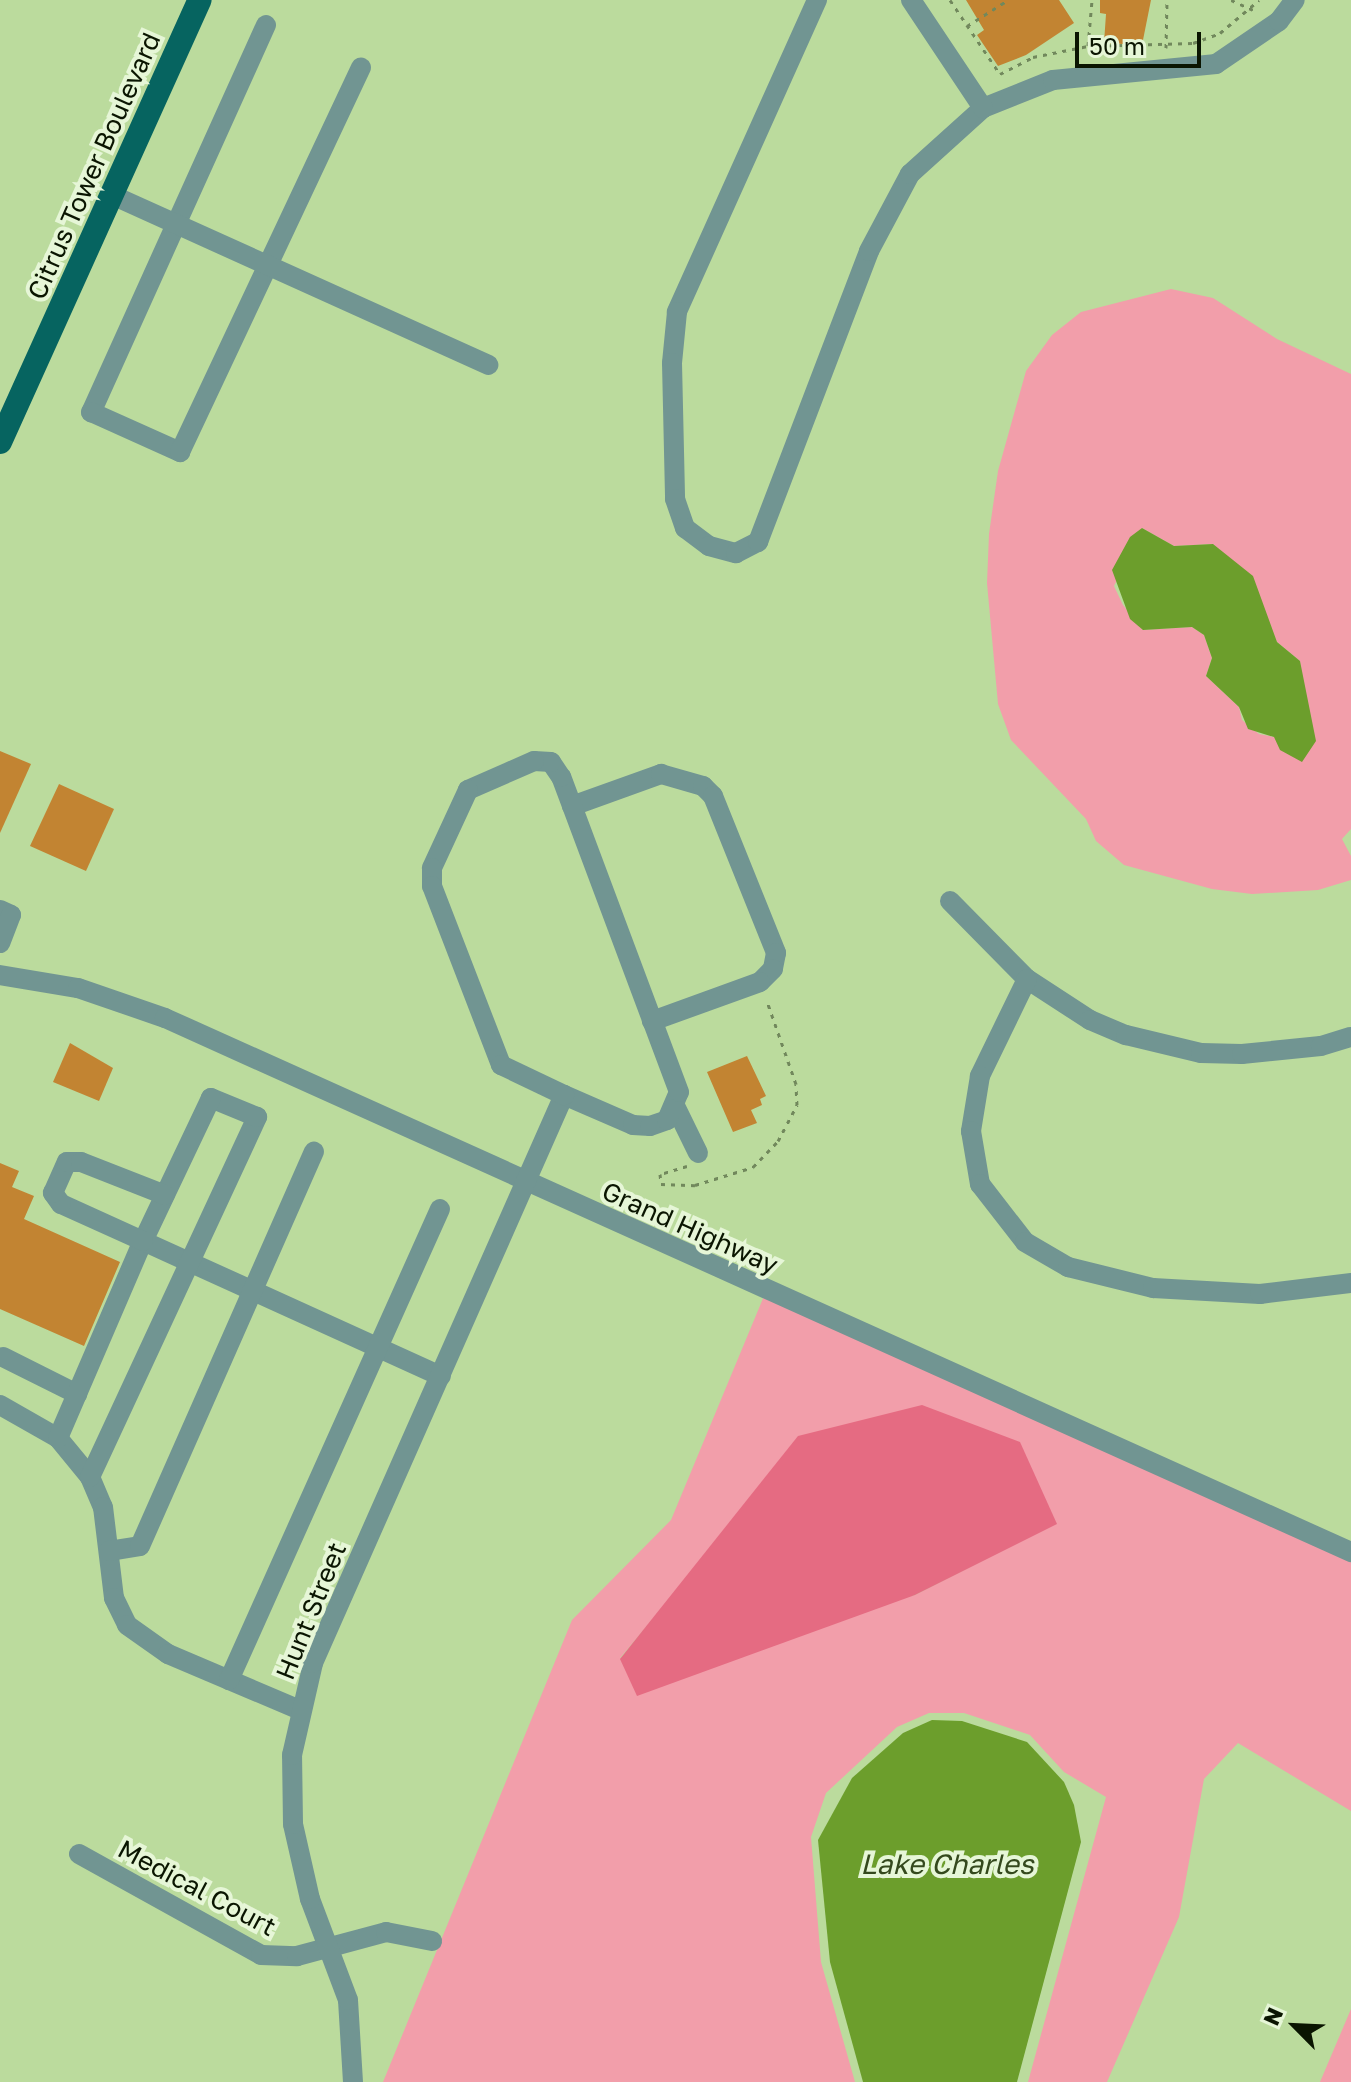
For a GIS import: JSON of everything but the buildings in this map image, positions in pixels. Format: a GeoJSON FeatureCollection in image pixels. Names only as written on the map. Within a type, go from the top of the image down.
{"type":"FeatureCollection","features":[{"type":"Feature","properties":{"kind":"main road","name":"Citrus Tower Boulevard"},"geometry":{"type":"LineString","coordinates":[[0,442],[200,0]]}},
{"type":"Feature","properties":{"kind":"street"},"geometry":{"type":"LineString","coordinates":[[817,0],[677,312],[672,363],[675,499],[685,528],[709,546],[736,553],[758,542],[869,251],[910,174],[983,108],[1053,80],[1216,64],[1279,21],[1295,0]]}},
{"type":"Feature","properties":{"kind":"street"},"geometry":{"type":"LineString","coordinates":[[911,0],[983,108]]}},
{"type":"Feature","properties":{"kind":"street"},"geometry":{"type":"LineString","coordinates":[[266,25],[91,412],[180,452],[361,68]]}},
{"type":"Feature","properties":{"kind":"street"},"geometry":{"type":"LineString","coordinates":[[112,195],[488,365]]}},
{"type":"Feature","properties":{"kind":"street"},"geometry":{"type":"LineString","coordinates":[[551,762],[572,806],[652,1021],[679,1092],[676,1108],[667,1120],[633,1125],[501,1065],[431,875],[462,797],[475,784],[519,765],[551,762]]}},
{"type":"Feature","properties":{"kind":"street"},"geometry":{"type":"LineString","coordinates":[[572,806],[661,774],[703,786],[713,796],[776,953],[773,969],[760,982],[652,1021]]}},
{"type":"Feature","properties":{"kind":"street"},"geometry":{"type":"LineString","coordinates":[[950,901],[1027,979],[1090,1020],[1163,1046],[1201,1053],[1285,1051],[1351,1037]]}},
{"type":"Feature","properties":{"kind":"street"},"geometry":{"type":"LineString","coordinates":[[0,910],[11,915],[0,943]]}},
{"type":"Feature","properties":{"kind":"street","name":"Grand Highway"},"geometry":{"type":"LineString","coordinates":[[0,975],[78,988],[165,1018],[1351,1552]]}},
{"type":"Feature","properties":{"kind":"street"},"geometry":{"type":"LineString","coordinates":[[1027,979],[980,1076],[971,1131],[980,1184],[1025,1242],[1068,1267],[1153,1288],[1260,1294],[1351,1283]]}},
{"type":"Feature","properties":{"kind":"street","name":"Hunt Street"},"geometry":{"type":"LineString","coordinates":[[353,2082],[352,2019],[330,1947],[302,1873],[293,1824],[292,1755],[300,1710],[323,1641],[564,1095]]}},
{"type":"Feature","properties":{"kind":"street"},"geometry":{"type":"LineString","coordinates":[[58,1438],[143,1241],[211,1098],[257,1117],[90,1477]]}},
{"type":"Feature","properties":{"kind":"street"},"geometry":{"type":"LineString","coordinates":[[676,1108],[695,1159]]}},
{"type":"Feature","properties":{"kind":"street"},"geometry":{"type":"LineString","coordinates":[[109,1551],[140,1546],[314,1152]]}},
{"type":"Feature","properties":{"kind":"street"},"geometry":{"type":"LineString","coordinates":[[165,1195],[81,1162],[67,1162],[57,1177],[53,1193],[61,1204],[441,1376]]}},
{"type":"Feature","properties":{"kind":"street"},"geometry":{"type":"LineString","coordinates":[[229,1680],[440,1209]]}},
{"type":"Feature","properties":{"kind":"street"},"geometry":{"type":"LineString","coordinates":[[3,1357],[77,1394]]}},
{"type":"Feature","properties":{"kind":"street"},"geometry":{"type":"LineString","coordinates":[[0,1405],[58,1438],[90,1477],[103,1507],[114,1598],[127,1625],[150,1645],[300,1710]]}},
{"type":"Feature","properties":{"kind":"street","name":"Medical Court"},"geometry":{"type":"LineString","coordinates":[[79,1854],[261,1955],[285,1958],[386,1932],[432,1941]]}},
{"type":"Feature","properties":{"kind":"path"},"geometry":{"type":"LineString","coordinates":[[950,0],[1000,74],[1033,57],[1088,46],[1166,48],[1220,33],[1253,10],[1259,0]]}},
{"type":"Feature","properties":{"kind":"path"},"geometry":{"type":"LineString","coordinates":[[967,26],[1008,0]]}},
{"type":"Feature","properties":{"kind":"path"},"geometry":{"type":"LineString","coordinates":[[1088,46],[1092,0]]}},
{"type":"Feature","properties":{"kind":"path"},"geometry":{"type":"LineString","coordinates":[[1166,48],[1167,0]]}},
{"type":"Feature","properties":{"kind":"path"},"geometry":{"type":"LineString","coordinates":[[1231,0],[1253,10]]}},
{"type":"Feature","properties":{"kind":"path"},"geometry":{"type":"LineString","coordinates":[[695,1159],[660,1174],[661,1184],[695,1185],[753,1167],[778,1141],[797,1105],[796,1084],[768,1004]]}},
{"type":"Feature","properties":{"kind":"shaded area"},"geometry":{"type":"Polygon","coordinates":[[[1171,289],[1213,298],[1277,339],[1351,374],[1351,829],[1342,839],[1351,856],[1351,880],[1318,890],[1252,894],[1212,889],[1124,865],[1096,841],[1086,819],[1011,740],[998,704],[987,583],[989,534],[998,471],[1026,371],[1052,335],[1081,312],[1171,289]],[[1142,528],[1114,586],[1123,605],[1143,630],[1192,627],[1204,635],[1212,658],[1206,676],[1239,707],[1242,720],[1259,734],[1274,737],[1302,685],[1300,661],[1277,642],[1256,590],[1213,544],[1174,546],[1142,528]]]}},
{"type":"Feature","properties":{"kind":"shaded area"},"geometry":{"type":"Polygon","coordinates":[[[764,1296],[1351,1560],[1351,1811],[1238,1743],[1204,1779],[1179,1917],[1107,2082],[1028,2082],[1106,1797],[1064,1772],[1030,1735],[964,1713],[929,1713],[897,1727],[826,1793],[811,1837],[821,1962],[855,2082],[383,2082],[572,1620],[671,1520],[764,1296]],[[1056,1523],[684,1582],[620,1658],[915,1595],[1056,1523]]]}},
{"type":"Feature","properties":{"kind":"shaded area"},"geometry":{"type":"Polygon","coordinates":[[[922,1405],[1020,1442],[1057,1524],[915,1595],[637,1696],[620,1659],[798,1436],[922,1405]]]}},
{"type":"Feature","properties":{"kind":"shaded area"},"geometry":{"type":"Polygon","coordinates":[[[1351,2009],[1351,2082],[1320,2082],[1351,2009]]]}},
{"type":"Feature","properties":{"kind":"water"},"geometry":{"type":"Polygon","coordinates":[[[1142,528],[1174,546],[1213,544],[1253,576],[1277,642],[1300,661],[1316,741],[1302,762],[1280,750],[1274,737],[1248,729],[1239,707],[1206,676],[1212,658],[1204,635],[1192,627],[1143,630],[1130,619],[1112,570],[1130,537],[1142,528]]]}},
{"type":"Feature","properties":{"kind":"water","name":"Lake Charles"},"geometry":{"type":"Polygon","coordinates":[[[932,1720],[962,1721],[1027,1742],[1064,1782],[1074,1805],[1081,1842],[1017,2082],[863,2082],[830,1962],[818,1840],[852,1778],[903,1733],[932,1720]]]}}]}
